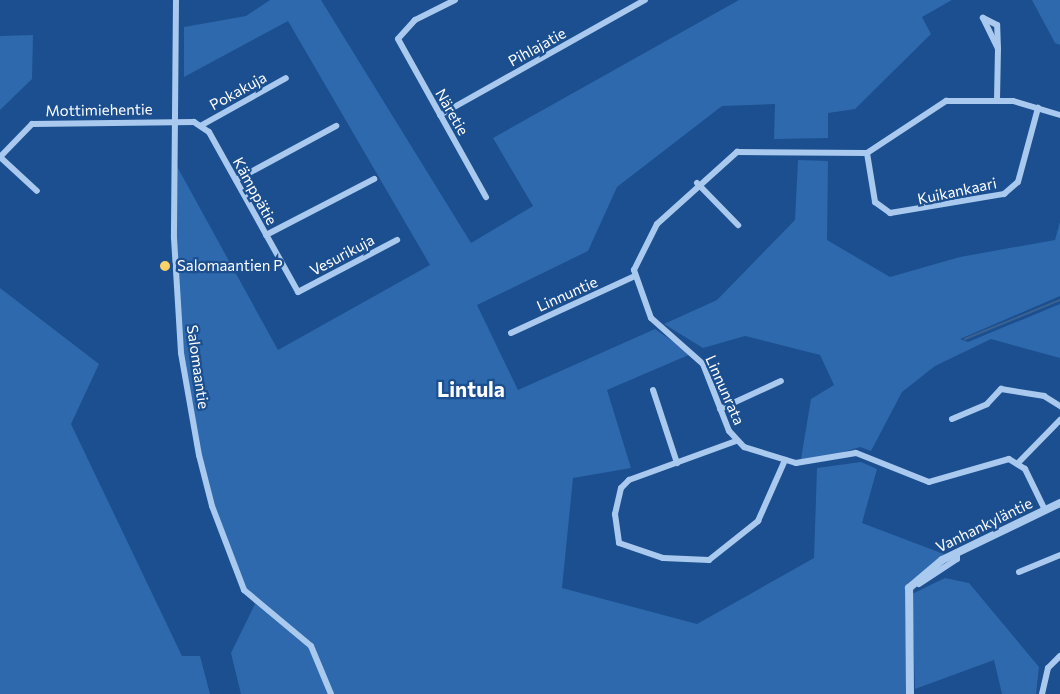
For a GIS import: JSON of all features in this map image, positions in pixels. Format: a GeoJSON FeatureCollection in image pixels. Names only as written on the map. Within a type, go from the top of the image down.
{"type":"FeatureCollection","features":[{"type":"Feature","properties":{"kind":"street","name":"Salomaantie"},"geometry":{"type":"LineString","coordinates":[[176,0],[177,121],[174,238],[180,344],[212,506],[244,590],[311,646],[330,694]]}},
{"type":"Feature","properties":{"kind":"street","name":"Näretie"},"geometry":{"type":"LineString","coordinates":[[455,0],[415,20],[398,39],[486,197]]}},
{"type":"Feature","properties":{"kind":"street","name":"Pihlajatie"},"geometry":{"type":"LineString","coordinates":[[440,115],[645,0]]}},
{"type":"Feature","properties":{"kind":"street"},"geometry":{"type":"LineString","coordinates":[[997,100],[998,50],[997,25],[983,18],[998,50]]}},
{"type":"Feature","properties":{"kind":"street","name":"Pokakuja"},"geometry":{"type":"LineString","coordinates":[[202,125],[286,78]]}},
{"type":"Feature","properties":{"kind":"street"},"geometry":{"type":"LineString","coordinates":[[633,277],[657,224],[697,183],[737,152],[867,153],[941,102],[997,100],[1038,108],[1060,116]]}},
{"type":"Feature","properties":{"kind":"street","name":"Kuikankaari"},"geometry":{"type":"LineString","coordinates":[[867,153],[875,202],[890,213],[1004,194],[1018,182],[1038,108]]}},
{"type":"Feature","properties":{"kind":"street"},"geometry":{"type":"LineString","coordinates":[[177,121],[202,125]]}},
{"type":"Feature","properties":{"kind":"street","name":"Mottimiehentie"},"geometry":{"type":"LineString","coordinates":[[0,157],[32,124],[177,121]]}},
{"type":"Feature","properties":{"kind":"street","name":"Kämppätie"},"geometry":{"type":"LineString","coordinates":[[202,125],[236,180],[298,292]]}},
{"type":"Feature","properties":{"kind":"street"},"geometry":{"type":"LineString","coordinates":[[236,180],[336,126]]}},
{"type":"Feature","properties":{"kind":"street"},"geometry":{"type":"LineString","coordinates":[[0,157],[37,191]]}},
{"type":"Feature","properties":{"kind":"street"},"geometry":{"type":"LineString","coordinates":[[266,235],[374,178]]}},
{"type":"Feature","properties":{"kind":"street"},"geometry":{"type":"LineString","coordinates":[[697,183],[738,225]]}},
{"type":"Feature","properties":{"kind":"street","name":"Vesurikuja"},"geometry":{"type":"LineString","coordinates":[[298,292],[397,240]]}},
{"type":"Feature","properties":{"kind":"street","name":"Linnuntie"},"geometry":{"type":"LineString","coordinates":[[511,333],[633,277]]}},
{"type":"Feature","properties":{"kind":"street","name":"Linnunrata"},"geometry":{"type":"LineString","coordinates":[[633,277],[660,329],[703,364],[736,441],[785,460],[813,463],[856,453],[929,482],[997,462],[1018,462]]}},
{"type":"Feature","properties":{"kind":"street"},"geometry":{"type":"LineString","coordinates":[[720,408],[781,381]]}},
{"type":"Feature","properties":{"kind":"street"},"geometry":{"type":"LineString","coordinates":[[952,419],[987,404],[1001,389],[1044,396],[1060,406]]}},
{"type":"Feature","properties":{"kind":"street"},"geometry":{"type":"LineString","coordinates":[[653,390],[677,462]]}},
{"type":"Feature","properties":{"kind":"street"},"geometry":{"type":"LineString","coordinates":[[1045,510],[1018,462],[1060,420]]}},
{"type":"Feature","properties":{"kind":"street"},"geometry":{"type":"LineString","coordinates":[[736,441],[677,462],[621,488],[615,531],[627,549],[695,563],[720,554],[758,521],[785,460]]}},
{"type":"Feature","properties":{"kind":"street","name":"Vanhankyläntie"},"geometry":{"type":"LineString","coordinates":[[909,588],[920,574],[957,552],[1060,503]]}},
{"type":"Feature","properties":{"kind":"street"},"geometry":{"type":"LineString","coordinates":[[910,694],[909,588],[957,560],[957,552]]}},
{"type":"Feature","properties":{"kind":"street"},"geometry":{"type":"LineString","coordinates":[[1019,572],[1060,555]]}},
{"type":"Feature","properties":{"kind":"street"},"geometry":{"type":"LineString","coordinates":[[1042,694],[1048,668],[1060,656]]}},
{"type":"Feature","properties":{"kind":"shaded area"},"geometry":{"type":"Polygon","coordinates":[[[270,0],[321,0],[471,243],[533,206],[493,138],[739,0],[952,0],[922,17],[931,34],[855,109],[828,113],[828,138],[774,139],[775,104],[722,106],[617,187],[588,251],[477,305],[518,390],[655,329],[691,354],[607,390],[631,468],[573,478],[562,588],[697,624],[814,558],[817,468],[861,462],[877,469],[862,523],[949,556],[909,589],[910,694],[241,694],[231,653],[255,604],[231,565],[212,506],[181,353],[174,161],[278,350],[430,265],[288,21],[184,77],[184,27],[246,16],[270,0]]]}},
{"type":"Feature","properties":{"kind":"shaded area"},"geometry":{"type":"Polygon","coordinates":[[[1032,0],[1060,0],[1060,45],[1055,43],[1032,0]]]}},
{"type":"Feature","properties":{"kind":"shaded area"},"geometry":{"type":"Polygon","coordinates":[[[33,35],[32,79],[0,110],[0,36],[33,35]]]}},
{"type":"Feature","properties":{"kind":"shaded area"},"geometry":{"type":"Polygon","coordinates":[[[798,160],[828,161],[827,240],[890,277],[960,257],[1055,240],[1060,222],[1060,296],[960,339],[968,342],[1060,304],[1060,358],[991,339],[935,366],[902,392],[871,451],[860,447],[817,460],[801,459],[811,399],[834,385],[820,355],[745,336],[703,348],[664,324],[717,300],[795,220],[798,160]]]}},
{"type":"Feature","properties":{"kind":"shaded area"},"geometry":{"type":"Polygon","coordinates":[[[0,288],[99,364],[71,424],[182,656],[200,656],[210,694],[0,694],[0,288]]]}},
{"type":"Feature","properties":{"kind":"shaded area"},"geometry":{"type":"Polygon","coordinates":[[[945,578],[969,583],[1039,667],[1036,694],[1002,694],[994,660],[915,689],[912,594],[945,578]]]}},
{"type":"Feature","properties":{"kind":"waterway"},"geometry":{"type":"LineString","coordinates":[[965,339],[1060,300]]}},
{"type":"Feature","properties":{"kind":"place","name":"Salomaantien P"},"geometry":{"type":"Point","coordinates":[165,266]}},
{"type":"Feature","properties":{"kind":"district","name":"Lintula"},"geometry":{"type":"Point","coordinates":[471,389]}}]}
